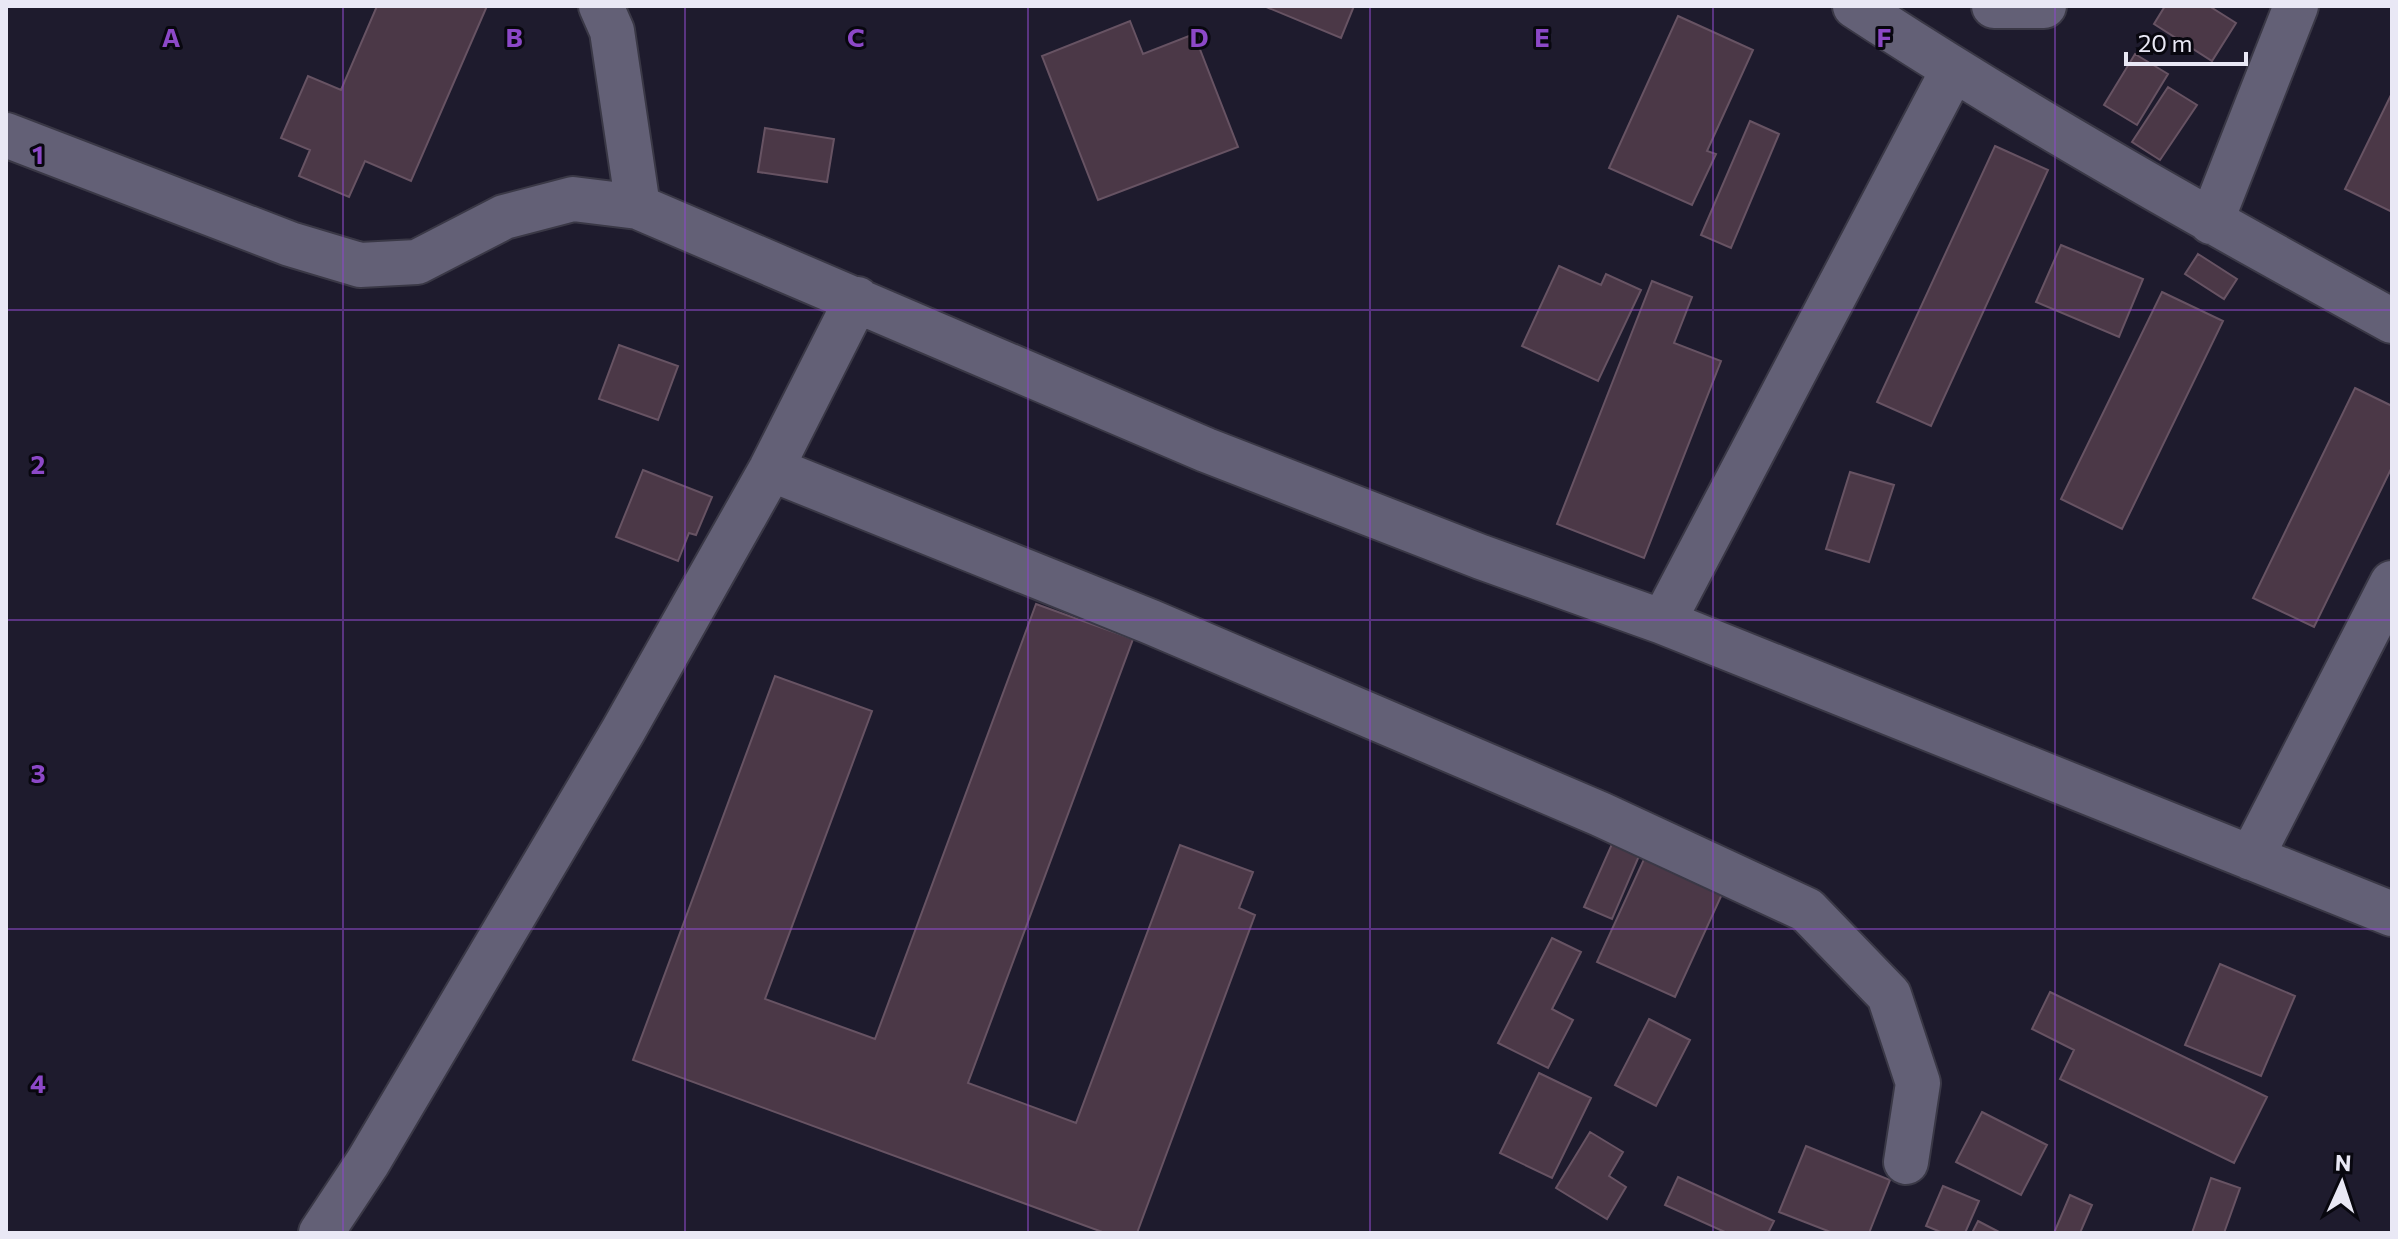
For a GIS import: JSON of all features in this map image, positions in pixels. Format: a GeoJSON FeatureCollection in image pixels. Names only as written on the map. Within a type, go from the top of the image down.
{"type":"FeatureCollection","features":[{"type":"Feature","properties":{"kind":"street"},"geometry":{"type":"LineString","coordinates":[[601,6],[612,31],[638,207]]}},
{"type":"Feature","properties":{"kind":"street"},"geometry":{"type":"LineString","coordinates":[[1855,6],[1953,70],[2211,222],[2392,321]]}},
{"type":"Feature","properties":{"kind":"street"},"geometry":{"type":"LineString","coordinates":[[1994,6],[2044,6]]}},
{"type":"Feature","properties":{"kind":"street"},"geometry":{"type":"LineString","coordinates":[[2211,222],[2296,6]]}},
{"type":"Feature","properties":{"kind":"street"},"geometry":{"type":"LineString","coordinates":[[1663,622],[1953,70]]}},
{"type":"Feature","properties":{"kind":"street"},"geometry":{"type":"LineString","coordinates":[[6,135],[290,244],[360,265],[417,262],[504,217],[573,199],[638,207],[1206,450],[1481,557],[1663,622],[2392,914]]}},
{"type":"Feature","properties":{"kind":"street"},"geometry":{"type":"LineString","coordinates":[[321,1233],[368,1162],[623,731],[771,469],[857,299]]}},
{"type":"Feature","properties":{"kind":"street"},"geometry":{"type":"LineString","coordinates":[[771,469],[1151,622],[1600,814],[1807,910],[1889,995],[1918,1083],[1906,1162]]}},
{"type":"Feature","properties":{"kind":"street"},"geometry":{"type":"LineString","coordinates":[[2251,858],[2392,583]]}},
{"type":"Feature","properties":{"kind":"building"},"geometry":{"type":"Polygon","coordinates":[[[377,6],[487,6],[411,181],[365,161],[349,197],[299,176],[310,150],[281,138],[308,76],[341,90],[377,6]]]}},
{"type":"Feature","properties":{"kind":"building"},"geometry":{"type":"Polygon","coordinates":[[[1264,6],[1354,6],[1341,38],[1264,6]]]}},
{"type":"Feature","properties":{"kind":"building"},"geometry":{"type":"Polygon","coordinates":[[[2165,6],[2209,6],[2236,23],[2212,61],[2154,24],[2165,6]]]}},
{"type":"Feature","properties":{"kind":"building"},"geometry":{"type":"Polygon","coordinates":[[[1678,16],[1753,50],[1707,151],[1716,154],[1692,205],[1609,168],[1678,16]]]}},
{"type":"Feature","properties":{"kind":"building"},"geometry":{"type":"Polygon","coordinates":[[[1130,21],[1143,54],[1194,34],[1238,147],[1098,200],[1042,56],[1130,21]]]}},
{"type":"Feature","properties":{"kind":"building"},"geometry":{"type":"Polygon","coordinates":[[[2135,54],[2168,74],[2137,125],[2104,105],[2135,54]]]}},
{"type":"Feature","properties":{"kind":"building"},"geometry":{"type":"Polygon","coordinates":[[[2168,87],[2197,105],[2160,160],[2132,142],[2168,87]]]}},
{"type":"Feature","properties":{"kind":"building"},"geometry":{"type":"Polygon","coordinates":[[[2392,93],[2392,212],[2345,189],[2392,93]]]}},
{"type":"Feature","properties":{"kind":"building"},"geometry":{"type":"Polygon","coordinates":[[[1750,121],[1779,134],[1731,248],[1701,235],[1750,121]]]}},
{"type":"Feature","properties":{"kind":"building"},"geometry":{"type":"Polygon","coordinates":[[[765,128],[834,139],[827,182],[758,172],[765,128]]]}},
{"type":"Feature","properties":{"kind":"building"},"geometry":{"type":"Polygon","coordinates":[[[1995,146],[2048,170],[1931,426],[1877,402],[1995,146]]]}},
{"type":"Feature","properties":{"kind":"building"},"geometry":{"type":"Polygon","coordinates":[[[2061,245],[2143,279],[2119,337],[2036,302],[2061,245]]]}},
{"type":"Feature","properties":{"kind":"building"},"geometry":{"type":"Polygon","coordinates":[[[2198,254],[2237,279],[2224,299],[2185,274],[2198,254]]]}},
{"type":"Feature","properties":{"kind":"building"},"geometry":{"type":"Polygon","coordinates":[[[1559,266],[1601,285],[1606,274],[1641,290],[1598,381],[1522,346],[1559,266]]]}},
{"type":"Feature","properties":{"kind":"building"},"geometry":{"type":"Polygon","coordinates":[[[1652,281],[1692,297],[1674,343],[1721,361],[1644,558],[1557,524],[1652,281]]]}},
{"type":"Feature","properties":{"kind":"building"},"geometry":{"type":"Polygon","coordinates":[[[2162,292],[2223,321],[2122,529],[2061,499],[2162,292]]]}},
{"type":"Feature","properties":{"kind":"building"},"geometry":{"type":"Polygon","coordinates":[[[619,345],[678,366],[658,420],[599,399],[619,345]]]}},
{"type":"Feature","properties":{"kind":"building"},"geometry":{"type":"Polygon","coordinates":[[[2355,388],[2392,406],[2392,467],[2314,627],[2253,598],[2355,388]]]}},
{"type":"Feature","properties":{"kind":"building"},"geometry":{"type":"Polygon","coordinates":[[[643,470],[712,497],[696,535],[689,533],[678,561],[616,537],[643,470]]]}},
{"type":"Feature","properties":{"kind":"building"},"geometry":{"type":"Polygon","coordinates":[[[1850,472],[1894,485],[1869,562],[1826,549],[1850,472]]]}},
{"type":"Feature","properties":{"kind":"building"},"geometry":{"type":"Polygon","coordinates":[[[1036,604],[1133,639],[968,1083],[1076,1123],[1180,845],[1253,872],[1239,908],[1255,915],[1137,1233],[1105,1233],[633,1060],[775,676],[872,711],[765,999],[875,1039],[1036,604]]]}},
{"type":"Feature","properties":{"kind":"building"},"geometry":{"type":"Polygon","coordinates":[[[1612,844],[1639,856],[1612,919],[1584,907],[1612,844]]]}},
{"type":"Feature","properties":{"kind":"building"},"geometry":{"type":"Polygon","coordinates":[[[1645,857],[1723,892],[1675,997],[1597,962],[1645,857]]]}},
{"type":"Feature","properties":{"kind":"building"},"geometry":{"type":"Polygon","coordinates":[[[1552,938],[1581,952],[1552,1009],[1573,1020],[1548,1068],[1498,1043],[1552,938]]]}},
{"type":"Feature","properties":{"kind":"building"},"geometry":{"type":"Polygon","coordinates":[[[2220,964],[2295,996],[2261,1076],[2185,1045],[2220,964]]]}},
{"type":"Feature","properties":{"kind":"building"},"geometry":{"type":"Polygon","coordinates":[[[2050,992],[2267,1097],[2234,1163],[2060,1079],[2074,1050],[2032,1029],[2050,992]]]}},
{"type":"Feature","properties":{"kind":"building"},"geometry":{"type":"Polygon","coordinates":[[[1649,1019],[1690,1040],[1656,1106],[1615,1085],[1649,1019]]]}},
{"type":"Feature","properties":{"kind":"building"},"geometry":{"type":"Polygon","coordinates":[[[1539,1073],[1591,1098],[1552,1178],[1500,1153],[1539,1073]]]}},
{"type":"Feature","properties":{"kind":"building"},"geometry":{"type":"Polygon","coordinates":[[[1982,1112],[2047,1145],[2021,1195],[1956,1162],[1982,1112]]]}},
{"type":"Feature","properties":{"kind":"building"},"geometry":{"type":"Polygon","coordinates":[[[1590,1132],[1623,1152],[1609,1176],[1626,1187],[1607,1219],[1556,1188],[1590,1132]]]}},
{"type":"Feature","properties":{"kind":"building"},"geometry":{"type":"Polygon","coordinates":[[[1806,1146],[1890,1180],[1869,1233],[1833,1233],[1779,1212],[1806,1146]]]}},
{"type":"Feature","properties":{"kind":"building"},"geometry":{"type":"Polygon","coordinates":[[[1678,1177],[1774,1221],[1768,1233],[1727,1233],[1665,1205],[1678,1177]]]}},
{"type":"Feature","properties":{"kind":"building"},"geometry":{"type":"Polygon","coordinates":[[[2211,1178],[2240,1188],[2224,1233],[2192,1233],[2211,1178]]]}},
{"type":"Feature","properties":{"kind":"building"},"geometry":{"type":"Polygon","coordinates":[[[1943,1186],[1979,1201],[1965,1233],[1943,1233],[1926,1226],[1943,1186]]]}},
{"type":"Feature","properties":{"kind":"building"},"geometry":{"type":"Polygon","coordinates":[[[2070,1195],[2092,1205],[2080,1233],[2054,1233],[2070,1195]]]}},
{"type":"Feature","properties":{"kind":"building"},"geometry":{"type":"Polygon","coordinates":[[[1978,1221],[2001,1233],[1972,1233],[1978,1221]]]}}]}
